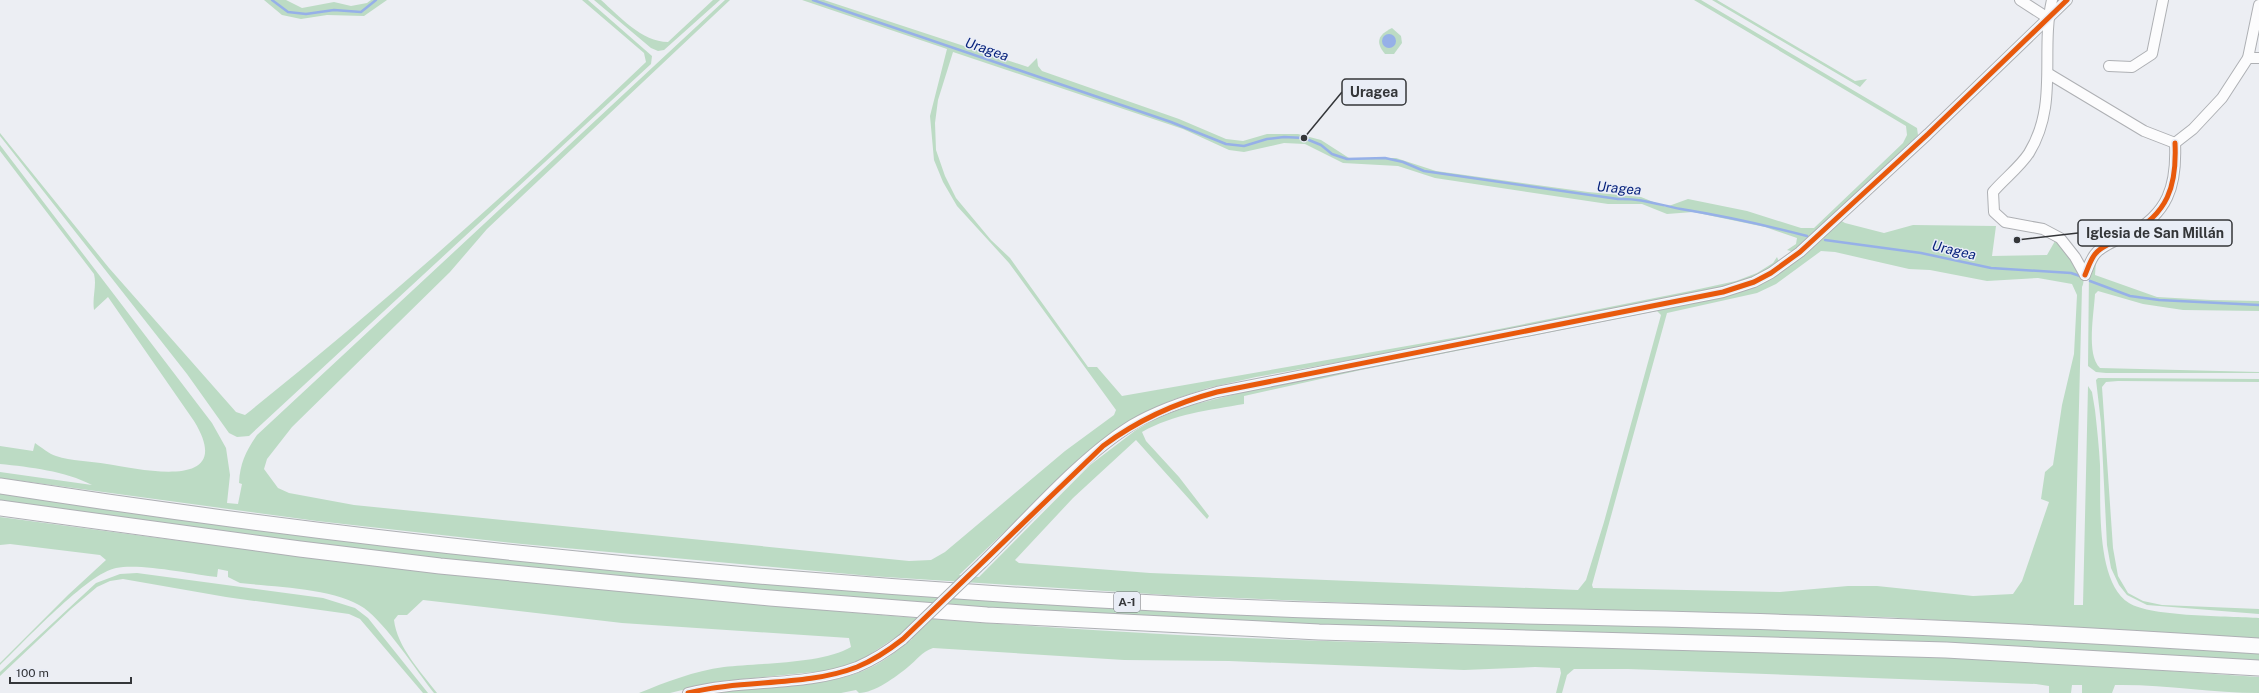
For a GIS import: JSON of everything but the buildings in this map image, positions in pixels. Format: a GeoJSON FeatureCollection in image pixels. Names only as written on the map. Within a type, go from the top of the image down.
{"type":"FeatureCollection","features":[{"type":"Feature","properties":{"kind":"highway","name":"A-1"},"geometry":{"type":"LineString","coordinates":[[0,486],[154,508],[442,544],[774,577],[975,592],[1155,603],[1332,610],[1948,628],[2259,646]]}},
{"type":"Feature","properties":{"kind":"highway","name":"A-1"},"geometry":{"type":"LineString","coordinates":[[0,508],[300,549],[447,567],[754,597],[987,614],[1327,633],[1946,650],[2259,668]]}},
{"type":"Feature","properties":{"kind":"street"},"geometry":{"type":"LineString","coordinates":[[2020,0],[2048,18]]}},
{"type":"Feature","properties":{"kind":"street"},"geometry":{"type":"LineString","coordinates":[[2052,0],[2048,18],[2049,74],[2045,115],[2028,154],[1994,192],[1994,212],[2005,222],[2043,230],[2060,238],[2075,257],[2085,275],[2096,252],[2144,226],[2163,208],[2173,185],[2176,162],[2175,143]]}},
{"type":"Feature","properties":{"kind":"street"},"geometry":{"type":"LineString","coordinates":[[688,693],[734,685],[813,677],[842,672],[870,661],[904,638],[1104,446],[1132,425],[1177,404],[1217,392],[1723,292],[1771,274],[1800,252],[1904,156],[2067,0]]}},
{"type":"Feature","properties":{"kind":"street"},"geometry":{"type":"LineString","coordinates":[[2108,66],[2132,67],[2152,54],[2163,0]]}},
{"type":"Feature","properties":{"kind":"street"},"geometry":{"type":"LineString","coordinates":[[2175,143],[2193,130],[2222,98],[2248,58],[2259,5]]}},
{"type":"Feature","properties":{"kind":"street"},"geometry":{"type":"LineString","coordinates":[[2248,58],[2259,58]]}},
{"type":"Feature","properties":{"kind":"street"},"geometry":{"type":"LineString","coordinates":[[2049,74],[2144,131],[2175,143]]}},
{"type":"Feature","properties":{"kind":"green space"},"geometry":{"type":"Polygon","coordinates":[[[264,0],[286,0],[302,8],[334,2],[351,6],[367,3],[371,0],[387,0],[364,16],[327,15],[301,19],[282,15],[264,0]]]}},
{"type":"Feature","properties":{"kind":"green space"},"geometry":{"type":"Polygon","coordinates":[[[582,0],[588,0],[652,56],[651,64],[249,436],[237,437],[229,433],[187,374],[0,136],[0,133],[109,268],[236,412],[245,415],[399,287],[499,199],[646,62],[644,53],[582,0]]]}},
{"type":"Feature","properties":{"kind":"green space"},"geometry":{"type":"Polygon","coordinates":[[[594,0],[601,0],[640,33],[658,41],[668,42],[713,0],[720,0],[664,50],[658,51],[651,48],[594,0]]]}},
{"type":"Feature","properties":{"kind":"green space"},"geometry":{"type":"Polygon","coordinates":[[[725,0],[730,0],[487,229],[450,272],[292,427],[267,459],[264,469],[278,488],[289,493],[354,505],[909,561],[931,560],[945,552],[1065,451],[1114,415],[1116,410],[1009,263],[957,206],[943,182],[934,160],[930,116],[947,49],[802,0],[824,0],[1028,67],[1037,58],[1038,66],[1042,71],[1179,119],[1226,139],[1243,141],[1267,134],[1298,134],[1321,140],[1349,158],[1396,158],[1436,171],[1588,192],[1641,197],[1666,207],[1688,199],[1747,211],[1801,228],[1814,228],[1903,143],[1907,135],[1906,126],[1694,0],[1701,0],[1917,128],[1918,135],[1794,252],[1787,250],[1796,244],[1797,238],[1765,227],[1693,212],[1667,214],[1642,204],[1608,204],[1435,178],[1398,166],[1343,163],[1305,144],[1284,143],[1244,152],[1229,150],[1183,129],[953,52],[938,100],[935,123],[936,150],[945,176],[956,198],[991,240],[1010,258],[1088,367],[1097,367],[1122,396],[1464,336],[1690,291],[1736,281],[1757,273],[1773,263],[1777,257],[1779,262],[1761,275],[1719,288],[1436,345],[1256,377],[1208,388],[1172,400],[1145,412],[1121,426],[1095,446],[959,575],[979,577],[1090,465],[1136,430],[1159,417],[1188,406],[1272,385],[1749,288],[1838,219],[1845,223],[1884,233],[1913,225],[1996,226],[1992,256],[2047,255],[2055,241],[2076,262],[2083,274],[2074,605],[2083,605],[2088,386],[2092,392],[2098,438],[2102,540],[2110,578],[2118,593],[2129,603],[2140,608],[2155,611],[2191,615],[2259,618],[2259,638],[1883,617],[1375,604],[1167,595],[870,576],[522,544],[317,521],[0,478],[0,472],[92,485],[82,480],[59,473],[35,468],[0,464],[0,446],[33,451],[35,443],[51,454],[62,458],[142,470],[180,471],[195,467],[204,458],[204,443],[194,421],[108,297],[94,310],[94,274],[0,151],[0,145],[212,423],[226,448],[230,475],[227,503],[238,504],[242,484],[239,483],[242,463],[257,435],[725,0]],[[1821,251],[1776,284],[1757,293],[1667,313],[1592,585],[1593,588],[1780,592],[1848,586],[1877,586],[1973,596],[2013,594],[2022,581],[2049,502],[2041,499],[2045,472],[2053,465],[2062,405],[2074,354],[2077,295],[2072,284],[2038,278],[1987,281],[1930,270],[1909,269],[1835,252],[1821,251]],[[1657,311],[1361,370],[1244,396],[1244,404],[1205,411],[1166,421],[1142,432],[1146,441],[1179,477],[1209,516],[1207,519],[1136,440],[1073,498],[1015,560],[1019,563],[1150,573],[1578,590],[1586,580],[1604,522],[1661,315],[1657,311]]]}},
{"type":"Feature","properties":{"kind":"green space"},"geometry":{"type":"Polygon","coordinates":[[[1712,0],[1717,0],[1855,81],[1867,79],[1860,87],[1712,0]]]}},
{"type":"Feature","properties":{"kind":"green space"},"geometry":{"type":"Polygon","coordinates":[[[1392,28],[1401,36],[1402,43],[1394,54],[1385,54],[1379,42],[1381,36],[1392,28]]]}},
{"type":"Feature","properties":{"kind":"green space"},"geometry":{"type":"Polygon","coordinates":[[[2096,261],[2095,275],[2157,297],[2259,301],[2259,311],[2183,310],[2143,304],[2098,291],[2095,294],[2092,322],[2092,344],[2093,354],[2100,368],[2259,373],[2096,372],[2088,366],[2089,271],[2096,261]]]}},
{"type":"Feature","properties":{"kind":"green space"},"geometry":{"type":"Polygon","coordinates":[[[2098,378],[2259,379],[2259,382],[2118,381],[2106,382],[2102,387],[2113,548],[2118,576],[2128,593],[2143,601],[2162,605],[2259,609],[2259,614],[2147,605],[2127,595],[2119,585],[2111,568],[2107,545],[2101,423],[2096,380],[2098,378]]]}},
{"type":"Feature","properties":{"kind":"green space"},"geometry":{"type":"Polygon","coordinates":[[[0,492],[773,583],[1885,631],[2259,652],[2259,663],[1371,628],[923,605],[469,564],[0,503],[0,492]]]}},
{"type":"Feature","properties":{"kind":"green space"},"geometry":{"type":"Polygon","coordinates":[[[0,517],[294,555],[441,572],[588,588],[883,615],[1030,626],[1268,639],[1805,652],[1986,659],[2259,677],[2259,693],[2115,685],[2112,693],[2082,693],[2082,685],[2072,685],[2071,693],[2049,693],[2049,686],[2036,684],[1628,669],[1574,669],[1567,675],[1562,693],[1556,693],[1561,673],[1560,668],[1535,667],[1464,670],[1229,661],[1124,660],[933,648],[922,654],[891,680],[865,692],[859,693],[856,690],[841,693],[714,693],[827,681],[845,677],[876,665],[895,653],[912,639],[896,637],[860,661],[834,670],[715,682],[670,693],[639,693],[680,677],[702,671],[724,667],[790,662],[824,657],[839,653],[851,647],[849,638],[622,623],[423,600],[407,615],[398,615],[394,620],[400,640],[417,668],[437,693],[434,693],[382,625],[364,608],[352,601],[322,592],[240,583],[228,577],[228,571],[218,569],[217,577],[138,567],[116,568],[89,582],[56,610],[0,665],[0,663],[68,595],[106,560],[100,555],[10,544],[0,545],[0,517]]]}},
{"type":"Feature","properties":{"kind":"green space"},"geometry":{"type":"Polygon","coordinates":[[[137,573],[323,598],[355,608],[368,618],[428,693],[423,693],[360,619],[349,614],[226,597],[123,579],[110,581],[97,587],[71,609],[0,676],[0,672],[96,583],[120,574],[137,573]]]}},
{"type":"Feature","properties":{"kind":"water"},"geometry":{"type":"Polygon","coordinates":[[[1386,34],[1392,34],[1396,38],[1396,44],[1392,48],[1386,48],[1382,44],[1382,38],[1386,34]]]}},
{"type":"Feature","properties":{"kind":"waterway","name":"Uragea"},"geometry":{"type":"LineString","coordinates":[[272,0],[288,12],[306,14],[334,10],[361,12],[376,0]]}},
{"type":"Feature","properties":{"kind":"waterway","name":"Uragea"},"geometry":{"type":"LineString","coordinates":[[813,0],[1171,122],[1226,144],[1244,146],[1267,139],[1284,137],[1304,138],[1321,145],[1332,154],[1347,159],[1385,158],[1403,162],[1424,171],[1618,199],[1643,201],[1744,221],[1807,236]]}},
{"type":"Feature","properties":{"kind":"waterway","name":"Uragea"},"geometry":{"type":"LineString","coordinates":[[1825,240],[1921,253],[1991,268],[2071,273],[2080,276]]}},
{"type":"Feature","properties":{"kind":"waterway","name":"Uragea"},"geometry":{"type":"LineString","coordinates":[[2090,281],[2130,296],[2159,300],[2259,305]]}},
{"type":"Feature","properties":{"kind":"cycle path"},"geometry":{"type":"LineString","coordinates":[[688,693],[730,686],[816,678],[857,667],[887,651],[903,639],[1103,446],[1143,420],[1186,401],[1217,392],[1723,292],[1754,282],[1771,273],[1800,252],[1928,134],[2067,0]]}},
{"type":"Feature","properties":{"kind":"cycle path"},"geometry":{"type":"LineString","coordinates":[[2085,275],[2090,263],[2099,250],[2142,227],[2161,208],[2172,185],[2175,143]]}},
{"type":"Feature","properties":{"kind":"place","name":"Uragea"},"geometry":{"type":"Point","coordinates":[1304,138]}},
{"type":"Feature","properties":{"kind":"place","name":"Iglesia de San Millán"},"geometry":{"type":"Point","coordinates":[2017,240]}}]}
